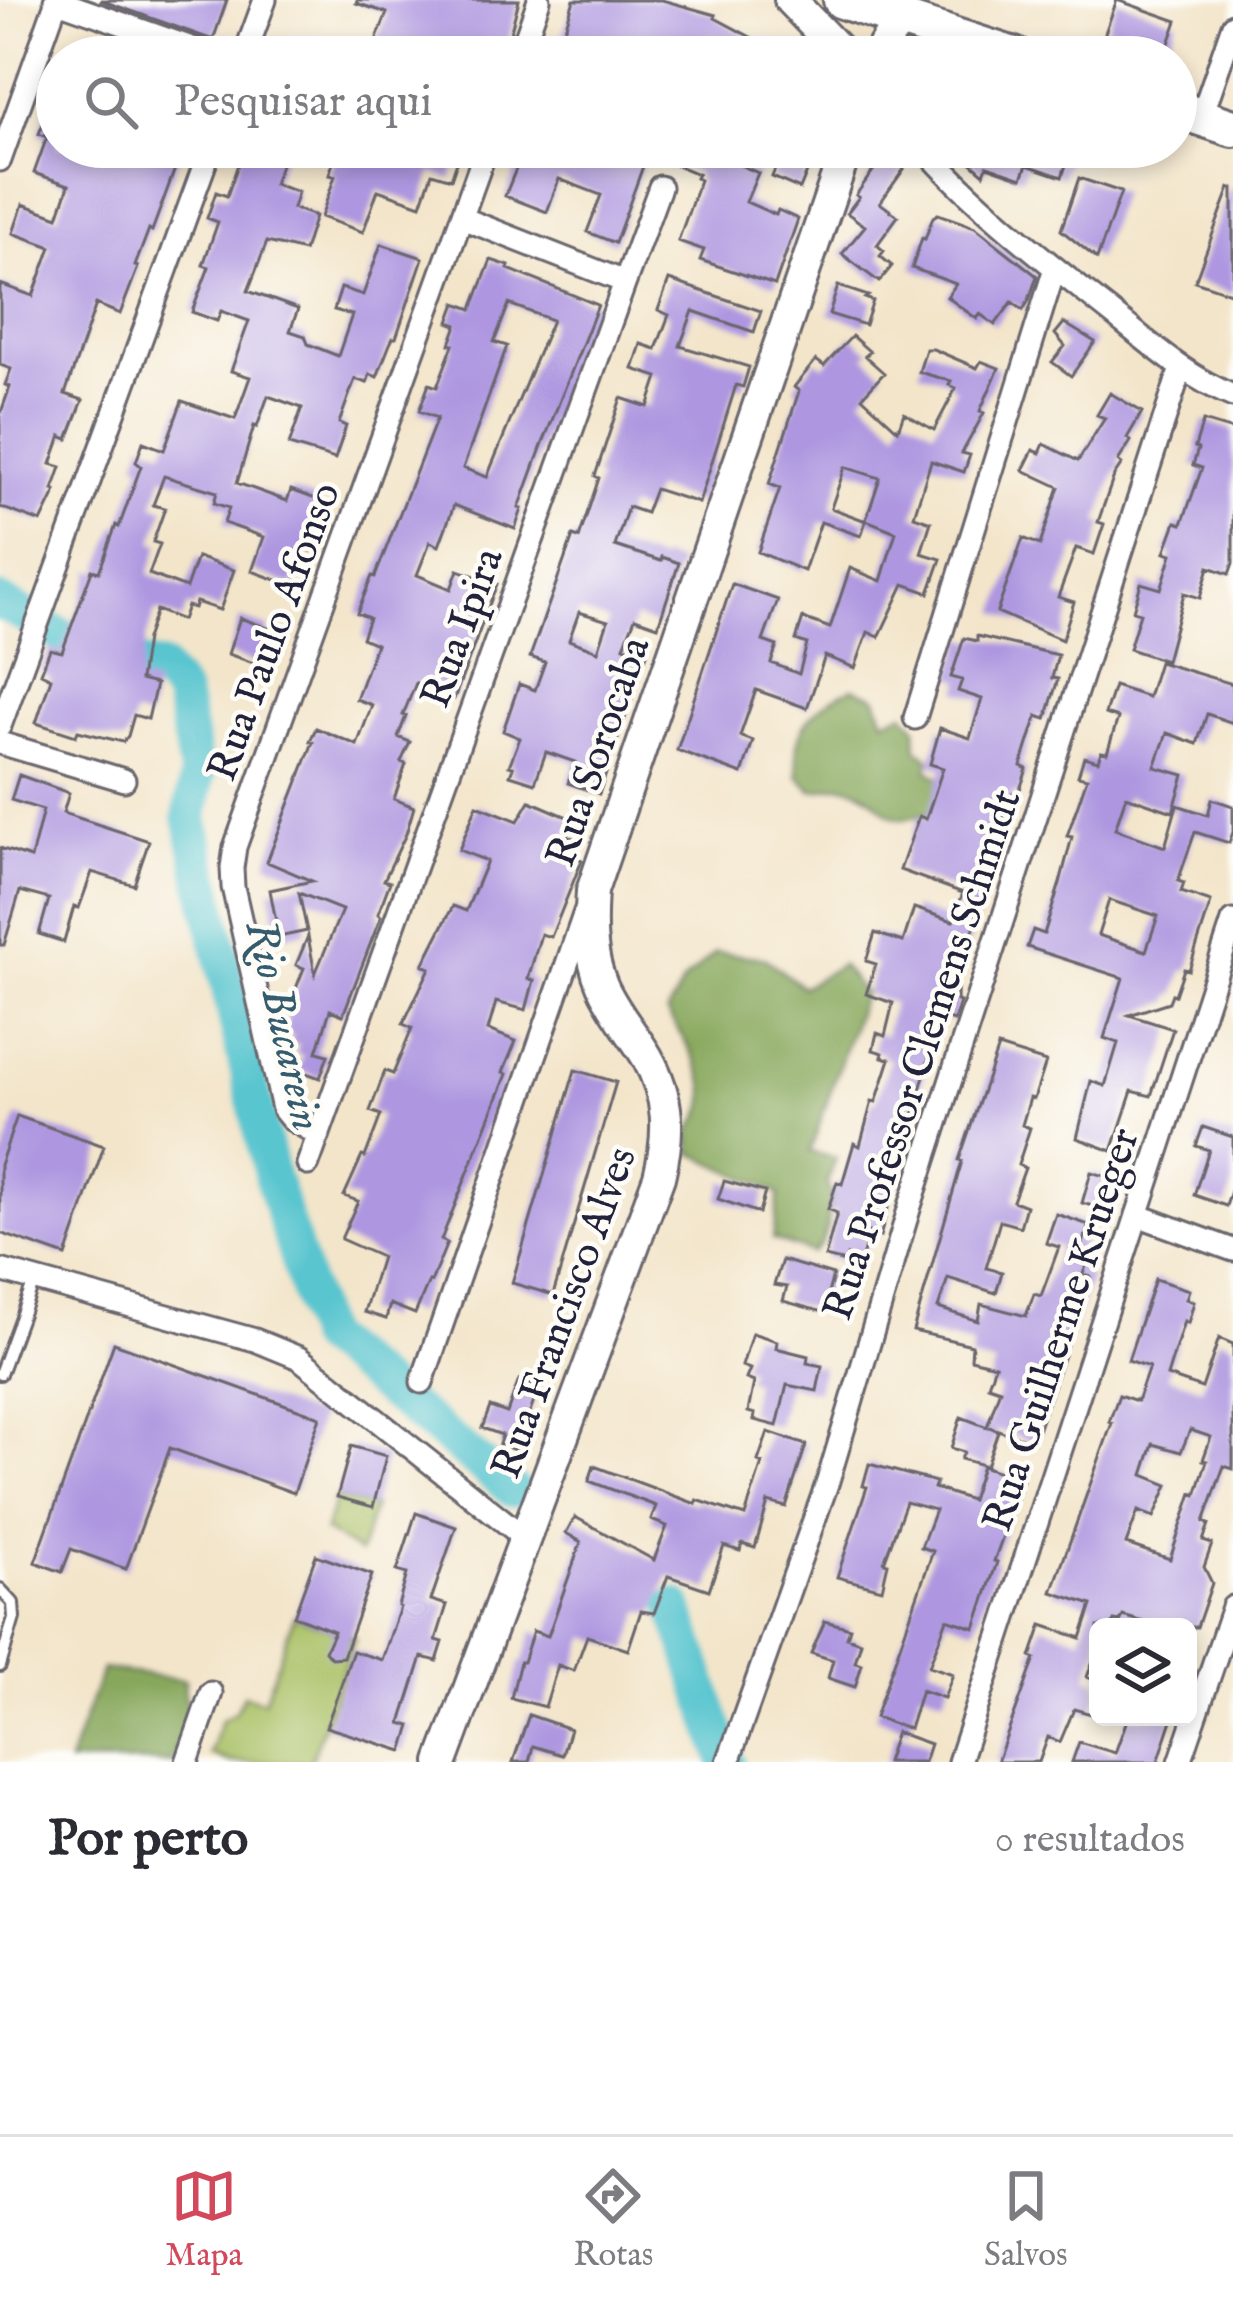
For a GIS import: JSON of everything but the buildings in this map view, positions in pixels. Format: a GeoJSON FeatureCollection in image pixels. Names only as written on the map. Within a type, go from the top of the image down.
{"type":"FeatureCollection","features":[{"type":"Feature","properties":{"kind":"main road"},"geometry":{"type":"LineString","coordinates":[[790,0],[825,36]]}},
{"type":"Feature","properties":{"kind":"main road"},"geometry":{"type":"LineString","coordinates":[[848,1],[952,36]]}},
{"type":"Feature","properties":{"kind":"main road"},"geometry":{"type":"LineString","coordinates":[[888,36],[903,20]]}},
{"type":"Feature","properties":{"kind":"main road","name":"Rua Sorocaba"},"geometry":{"type":"LineString","coordinates":[[592,891],[840,168]]}},
{"type":"Feature","properties":{"kind":"main road","name":"Rua Francisco Alves"},"geometry":{"type":"LineString","coordinates":[[442,1762],[659,1177],[668,1127],[657,1078],[595,966],[592,891]]}},
{"type":"Feature","properties":{"kind":"street"},"geometry":{"type":"LineString","coordinates":[[43,36],[56,0],[158,36]]}},
{"type":"Feature","properties":{"kind":"street"},"geometry":{"type":"LineString","coordinates":[[252,36],[265,0]]}},
{"type":"Feature","properties":{"kind":"street"},"geometry":{"type":"LineString","coordinates":[[526,36],[539,0]]}},
{"type":"Feature","properties":{"kind":"street"},"geometry":{"type":"LineString","coordinates":[[1203,118],[1233,25]]}},
{"type":"Feature","properties":{"kind":"street"},"geometry":{"type":"LineString","coordinates":[[0,160],[36,57]]}},
{"type":"Feature","properties":{"kind":"street"},"geometry":{"type":"LineString","coordinates":[[0,726],[203,168]]}},
{"type":"Feature","properties":{"kind":"street","name":"Rua Paulo Afonso"},"geometry":{"type":"LineString","coordinates":[[319,1135],[291,1119],[284,1109],[232,868],[480,168]]}},
{"type":"Feature","properties":{"kind":"street"},"geometry":{"type":"LineString","coordinates":[[943,168],[973,200],[1180,368],[1233,396]]}},
{"type":"Feature","properties":{"kind":"street","name":"Rua Ipira"},"geometry":{"type":"LineString","coordinates":[[308,1164],[660,188]]}},
{"type":"Feature","properties":{"kind":"street"},"geometry":{"type":"LineString","coordinates":[[462,218],[625,282]]}},
{"type":"Feature","properties":{"kind":"street"},"geometry":{"type":"LineString","coordinates":[[915,718],[1055,268]]}},
{"type":"Feature","properties":{"kind":"street","name":"Rua Professor Clemens Schmidt"},"geometry":{"type":"LineString","coordinates":[[731,1753],[828,1480],[910,1206],[1180,368]]}},
{"type":"Feature","properties":{"kind":"street"},"geometry":{"type":"LineString","coordinates":[[0,743],[124,779]]}},
{"type":"Feature","properties":{"kind":"street","name":"Rua Sorocaba"},"geometry":{"type":"LineString","coordinates":[[422,1382],[592,891]]}},
{"type":"Feature","properties":{"kind":"street","name":"Rua Guilherme Krueger"},"geometry":{"type":"LineString","coordinates":[[959,1762],[1233,921]]}},
{"type":"Feature","properties":{"kind":"street"},"geometry":{"type":"LineString","coordinates":[[1137,1214],[1233,1250]]}},
{"type":"Feature","properties":{"kind":"street"},"geometry":{"type":"LineString","coordinates":[[0,1270],[255,1340],[299,1358],[525,1538]]}},
{"type":"Feature","properties":{"kind":"street"},"geometry":{"type":"LineString","coordinates":[[1180,1762],[1233,1607]]}},
{"type":"Feature","properties":{"kind":"street"},"geometry":{"type":"LineString","coordinates":[[188,1762],[212,1693]]}},
{"type":"Feature","properties":{"kind":"lane"},"geometry":{"type":"LineString","coordinates":[[0,1374],[35,1280]]}},
{"type":"Feature","properties":{"kind":"lane"},"geometry":{"type":"LineString","coordinates":[[0,1589],[14,1604],[14,1618],[0,1666]]}},
{"type":"Feature","properties":{"kind":"green space"},"geometry":{"type":"Polygon","coordinates":[[[853,688],[876,697],[884,720],[904,713],[916,727],[917,749],[929,758],[928,770],[942,779],[941,807],[920,816],[894,816],[859,790],[839,786],[813,791],[798,776],[796,749],[805,725],[826,703],[853,688]]]}},
{"type":"Feature","properties":{"kind":"green space"},"geometry":{"type":"Polygon","coordinates":[[[716,952],[765,958],[802,987],[841,965],[864,993],[810,1152],[836,1158],[827,1183],[831,1195],[827,1228],[812,1253],[773,1239],[779,1194],[692,1153],[691,1131],[703,1109],[704,1084],[667,1012],[683,982],[716,952]]]}},
{"type":"Feature","properties":{"kind":"green space"},"geometry":{"type":"Polygon","coordinates":[[[336,1497],[373,1507],[360,1553],[325,1531],[336,1497]]]}},
{"type":"Feature","properties":{"kind":"green space"},"geometry":{"type":"Polygon","coordinates":[[[294,1616],[355,1638],[310,1762],[231,1762],[210,1754],[221,1720],[235,1712],[244,1695],[264,1701],[294,1616]]]}},
{"type":"Feature","properties":{"kind":"green space"},"geometry":{"type":"Polygon","coordinates":[[[102,1669],[185,1680],[184,1696],[191,1710],[172,1762],[69,1762],[102,1669]]]}},
{"type":"Feature","properties":{"kind":"waterway","name":"Rio Bucarein"},"geometry":{"type":"LineString","coordinates":[[0,602],[97,655],[161,669],[181,694],[197,776],[190,818],[272,1178],[322,1338],[513,1490]]}},
{"type":"Feature","properties":{"kind":"waterway","name":"Rio Bucarein"},"geometry":{"type":"LineString","coordinates":[[675,1606],[727,1762]]}}]}
